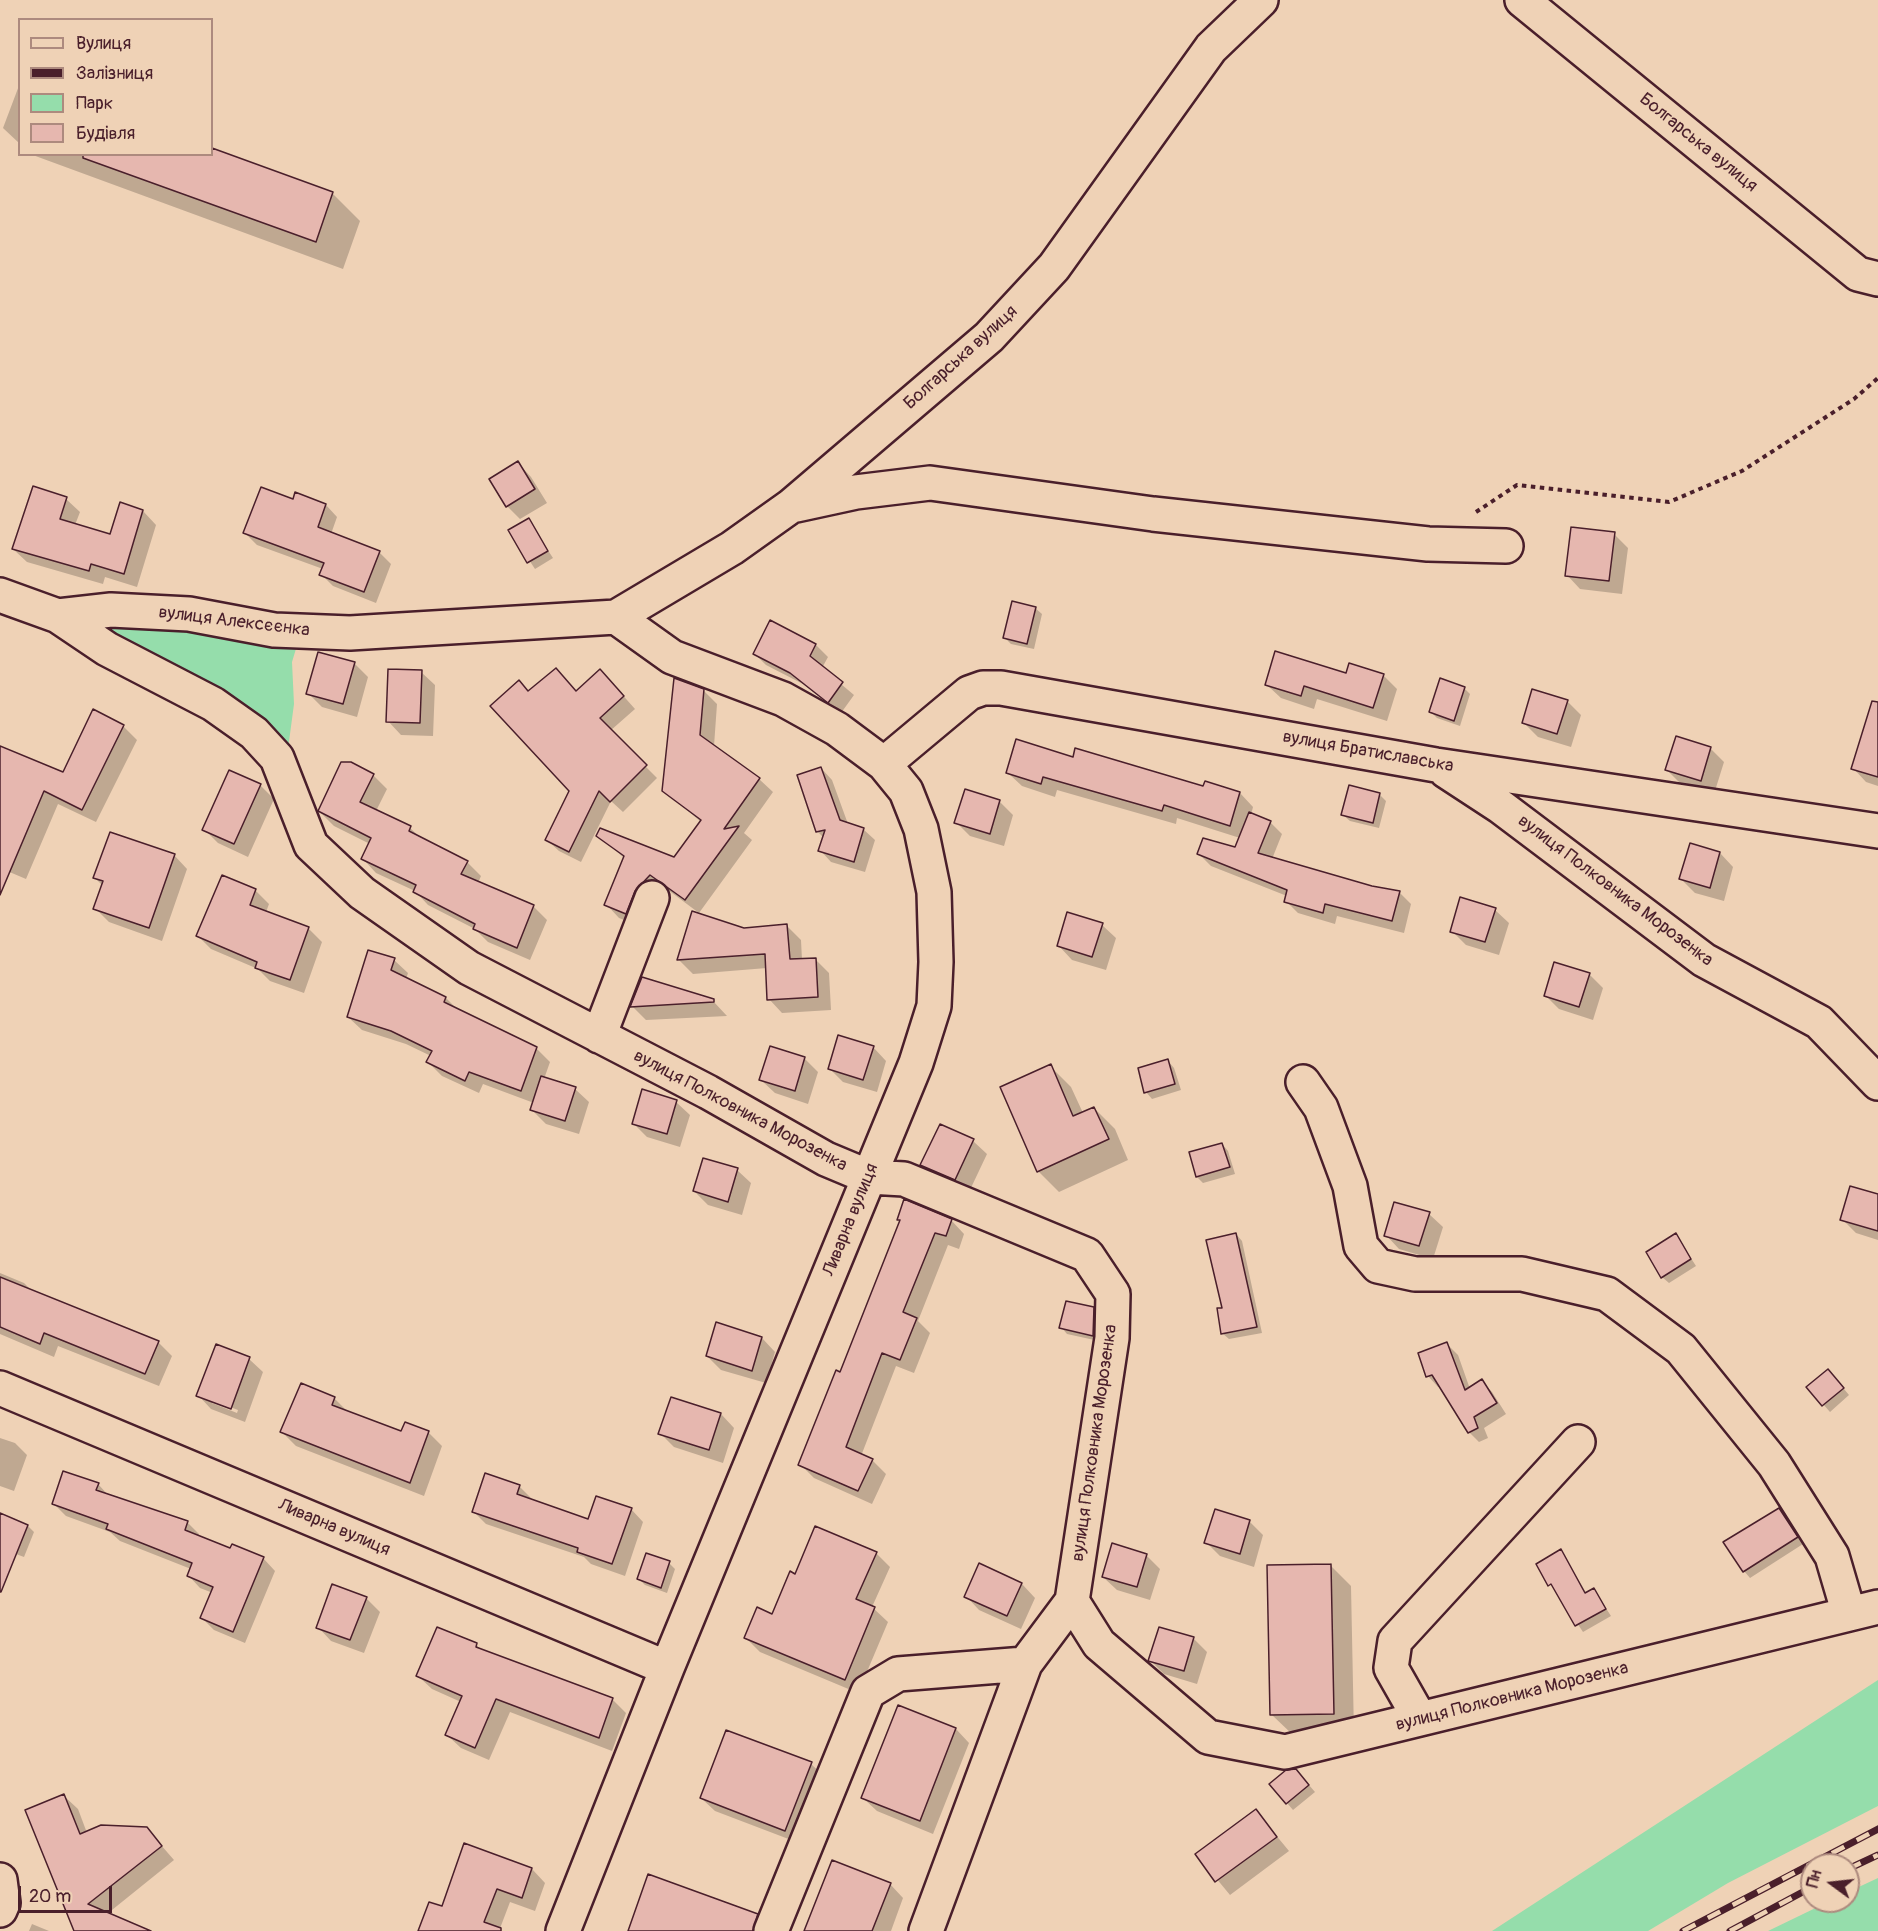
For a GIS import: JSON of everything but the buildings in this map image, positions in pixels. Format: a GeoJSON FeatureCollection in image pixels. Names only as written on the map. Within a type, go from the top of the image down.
{"type":"FeatureCollection","features":[{"type":"Feature","properties":{"kind":"street","name":"Болгарська вулиця"},"geometry":{"type":"LineString","coordinates":[[616,617],[732,548],[791,506],[988,337],[1054,267],[1211,48],[1261,0]]}},
{"type":"Feature","properties":{"kind":"street","name":"Болгарська вулиця"},"geometry":{"type":"LineString","coordinates":[[1522,0],[1858,274],[1878,279]]}},
{"type":"Feature","properties":{"kind":"street"},"geometry":{"type":"LineString","coordinates":[[791,506],[856,492],[930,483],[1153,514],[1416,543],[1506,546]]}},
{"type":"Feature","properties":{"kind":"street","name":"вулиця Алексєєнка"},"geometry":{"type":"LineString","coordinates":[[0,595],[58,616],[111,610],[189,614],[274,630],[350,633],[616,617]]}},
{"type":"Feature","properties":{"kind":"street","name":"вулиця Полковника Морозенка"},"geometry":{"type":"LineString","coordinates":[[58,616],[107,649],[213,704],[254,732],[277,758],[311,845],[362,892],[469,968],[708,1092],[826,1159],[869,1177],[904,1179],[1087,1255],[1113,1293],[1112,1338],[1072,1601],[1099,1644],[1208,1737],[1286,1752],[1863,1610]]}},
{"type":"Feature","properties":{"kind":"street","name":"Ливарна вулиця"},"geometry":{"type":"LineString","coordinates":[[563,1931],[667,1668],[926,1033],[934,1006],[936,962],[934,892],[921,829],[906,791],[884,764],[837,729],[783,699],[672,657],[616,617]]}},
{"type":"Feature","properties":{"kind":"street","name":"вулиця Братиславська"},"geometry":{"type":"LineString","coordinates":[[884,764],[969,693],[982,688],[1002,688],[1436,765],[1878,831]]}},
{"type":"Feature","properties":{"kind":"street","name":"вулиця Полковника Морозенка"},"geometry":{"type":"LineString","coordinates":[[1436,765],[1501,807],[1704,960],[1819,1022],[1878,1083]]}},
{"type":"Feature","properties":{"kind":"street"},"geometry":{"type":"LineString","coordinates":[[599,1036],[652,898]]}},
{"type":"Feature","properties":{"kind":"street"},"geometry":{"type":"LineString","coordinates":[[1304,1082],[1321,1108],[1350,1186],[1361,1246],[1378,1266],[1415,1274],[1522,1274],[1607,1294],[1681,1349],[1774,1464],[1863,1610]]}},
{"type":"Feature","properties":{"kind":"street","name":"Ливарна вулиця"},"geometry":{"type":"LineString","coordinates":[[0,1388],[667,1668]]}},
{"type":"Feature","properties":{"kind":"street"},"geometry":{"type":"LineString","coordinates":[[1420,1719],[1391,1668],[1395,1641],[1578,1442]]}},
{"type":"Feature","properties":{"kind":"street"},"geometry":{"type":"LineString","coordinates":[[926,1931],[1025,1664],[1072,1601]]}},
{"type":"Feature","properties":{"kind":"street"},"geometry":{"type":"LineString","coordinates":[[771,1931],[868,1692],[898,1674],[1025,1664]]}},
{"type":"Feature","properties":{"kind":"street"},"geometry":{"type":"LineString","coordinates":[[0,1880],[3,1903],[0,1910]]}},
{"type":"Feature","properties":{"kind":"path"},"geometry":{"type":"LineString","coordinates":[[1467,518],[1517,485],[1669,502],[1742,471],[1854,399],[1878,378]]}},
{"type":"Feature","properties":{"kind":"green space"},"geometry":{"type":"Polygon","coordinates":[[[111,619],[298,642],[292,662],[294,704],[288,749],[109,639],[111,619]]]}},
{"type":"Feature","properties":{"kind":"green space"},"geometry":{"type":"Polygon","coordinates":[[[1878,1680],[1878,1806],[1728,1883],[1648,1931],[1492,1931],[1878,1680]]]}},
{"type":"Feature","properties":{"kind":"green space"},"geometry":{"type":"Polygon","coordinates":[[[1878,1878],[1878,1931],[1768,1931],[1805,1913],[1860,1913],[1860,1886],[1878,1878]]]}},
{"type":"Feature","properties":{"kind":"railway"},"geometry":{"type":"LineString","coordinates":[[1683,1931],[1878,1829]]}},
{"type":"Feature","properties":{"kind":"railway"},"geometry":{"type":"LineString","coordinates":[[1860,1863],[1878,1855]]}},
{"type":"Feature","properties":{"kind":"railway"},"geometry":{"type":"LineString","coordinates":[[1730,1931],[1800,1893]]}}]}
